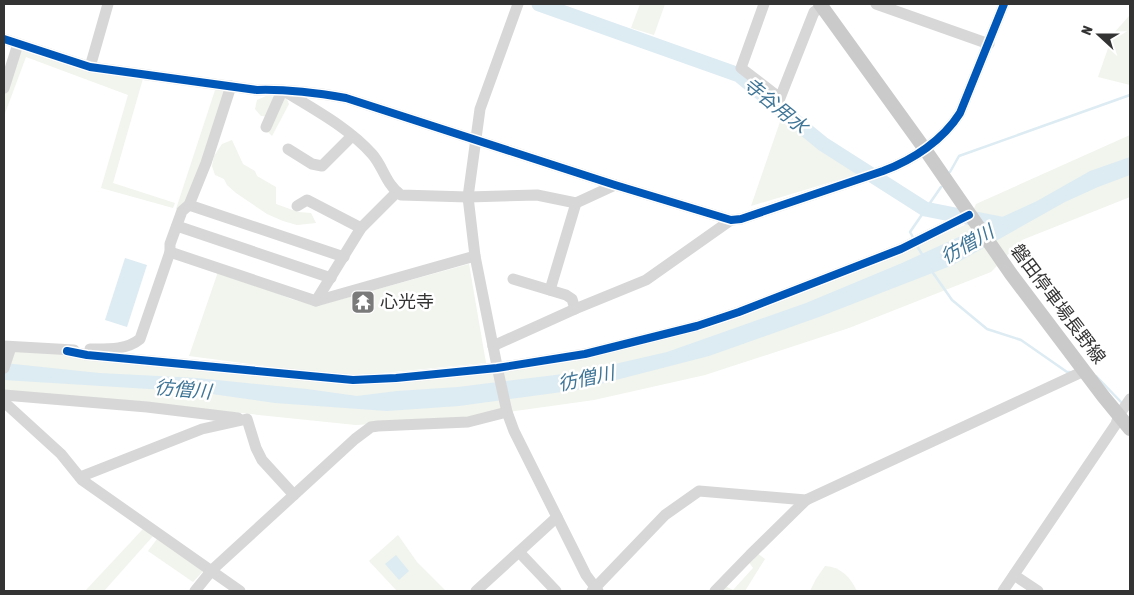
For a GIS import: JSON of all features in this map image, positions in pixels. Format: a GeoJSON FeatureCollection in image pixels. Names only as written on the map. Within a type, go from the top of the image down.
{"type":"FeatureCollection","features":[{"type":"Feature","properties":{"kind":"main road","name":"磐田停車場長野線"},"geometry":{"type":"LineString","coordinates":[[821,5],[998,255],[1084,371],[1124,414],[1130,429]]}},
{"type":"Feature","properties":{"kind":"street"},"geometry":{"type":"LineString","coordinates":[[90,67],[108,4]]}},
{"type":"Feature","properties":{"kind":"street"},"geometry":{"type":"LineString","coordinates":[[518,4],[480,109],[468,197],[475,256],[497,370],[514,431],[586,575],[595,590],[665,515],[699,491],[806,500]]}},
{"type":"Feature","properties":{"kind":"street"},"geometry":{"type":"LineString","coordinates":[[764,4],[741,68],[780,98],[814,12],[821,5]]}},
{"type":"Feature","properties":{"kind":"street"},"geometry":{"type":"LineString","coordinates":[[876,4],[989,44]]}},
{"type":"Feature","properties":{"kind":"street"},"geometry":{"type":"LineString","coordinates":[[4,39],[90,67],[258,90],[277,89],[346,98],[614,185],[730,220],[741,219],[883,172],[903,164],[924,148],[952,125],[960,113],[1004,4]]}},
{"type":"Feature","properties":{"kind":"street"},"geometry":{"type":"LineString","coordinates":[[4,88],[18,44]]}},
{"type":"Feature","properties":{"kind":"street"},"geometry":{"type":"LineString","coordinates":[[4,368],[7,347],[67,351],[125,347],[134,344],[140,339],[170,252],[170,244],[182,211],[189,205],[206,163],[231,86]]}},
{"type":"Feature","properties":{"kind":"street"},"geometry":{"type":"LineString","coordinates":[[266,127],[283,91]]}},
{"type":"Feature","properties":{"kind":"street"},"geometry":{"type":"LineString","coordinates":[[283,91],[352,136],[373,154],[394,190],[401,195],[468,197],[537,194],[576,203],[614,185]]}},
{"type":"Feature","properties":{"kind":"street"},"geometry":{"type":"LineString","coordinates":[[288,149],[312,164],[322,166],[352,136]]}},
{"type":"Feature","properties":{"kind":"street"},"geometry":{"type":"LineString","coordinates":[[316,301],[361,228],[396,192]]}},
{"type":"Feature","properties":{"kind":"street"},"geometry":{"type":"LineString","coordinates":[[297,206],[307,200],[361,228]]}},
{"type":"Feature","properties":{"kind":"street"},"geometry":{"type":"LineString","coordinates":[[550,290],[576,203]]}},
{"type":"Feature","properties":{"kind":"street"},"geometry":{"type":"LineString","coordinates":[[189,205],[344,257]]}},
{"type":"Feature","properties":{"kind":"street"},"geometry":{"type":"LineString","coordinates":[[67,351],[86,355],[353,380],[497,370],[595,353],[697,326],[739,312],[901,248],[969,215]]}},
{"type":"Feature","properties":{"kind":"street"},"geometry":{"type":"LineString","coordinates":[[493,346],[646,280],[730,220]]}},
{"type":"Feature","properties":{"kind":"street"},"geometry":{"type":"LineString","coordinates":[[177,226],[331,278]]}},
{"type":"Feature","properties":{"kind":"street"},"geometry":{"type":"LineString","coordinates":[[170,252],[316,301],[475,256]]}},
{"type":"Feature","properties":{"kind":"street"},"geometry":{"type":"LineString","coordinates":[[513,279],[566,295],[572,299],[575,309]]}},
{"type":"Feature","properties":{"kind":"street"},"geometry":{"type":"LineString","coordinates":[[715,591],[806,500],[1084,371]]}},
{"type":"Feature","properties":{"kind":"street"},"geometry":{"type":"LineString","coordinates":[[4,395],[147,407],[247,419]]}},
{"type":"Feature","properties":{"kind":"street"},"geometry":{"type":"LineString","coordinates":[[1003,591],[1124,414],[1130,399]]}},
{"type":"Feature","properties":{"kind":"street"},"geometry":{"type":"LineString","coordinates":[[4,402],[61,454],[80,477],[240,591]]}},
{"type":"Feature","properties":{"kind":"street"},"geometry":{"type":"LineString","coordinates":[[195,591],[212,570],[355,439],[371,427],[468,422],[508,412]]}},
{"type":"Feature","properties":{"kind":"street"},"geometry":{"type":"LineString","coordinates":[[247,419],[256,448],[262,460],[294,495]]}},
{"type":"Feature","properties":{"kind":"street"},"geometry":{"type":"LineString","coordinates":[[80,477],[202,430],[247,419]]}},
{"type":"Feature","properties":{"kind":"street"},"geometry":{"type":"LineString","coordinates":[[476,591],[557,517]]}},
{"type":"Feature","properties":{"kind":"street"},"geometry":{"type":"LineString","coordinates":[[519,552],[556,591]]}},
{"type":"Feature","properties":{"kind":"street"},"geometry":{"type":"LineString","coordinates":[[1014,575],[1038,591]]}},
{"type":"Feature","properties":{"kind":"shaded area"},"geometry":{"type":"Polygon","coordinates":[[[640,4],[665,4],[654,35],[631,28],[640,4]]]}},
{"type":"Feature","properties":{"kind":"shaded area"},"geometry":{"type":"Polygon","coordinates":[[[1130,15],[1130,85],[1098,77],[1113,34],[1130,15]]]}},
{"type":"Feature","properties":{"kind":"shaded area"},"geometry":{"type":"Polygon","coordinates":[[[17,47],[144,75],[113,183],[175,203],[173,208],[101,188],[128,95],[26,57],[4,116],[4,79],[17,47]]]}},
{"type":"Feature","properties":{"kind":"shaded area"},"geometry":{"type":"Polygon","coordinates":[[[217,84],[231,86],[182,211],[176,209],[217,84]]]}},
{"type":"Feature","properties":{"kind":"shaded area"},"geometry":{"type":"Polygon","coordinates":[[[266,96],[286,97],[289,104],[272,136],[268,132],[271,117],[261,116],[255,109],[257,100],[266,96]]]}},
{"type":"Feature","properties":{"kind":"shaded area"},"geometry":{"type":"Polygon","coordinates":[[[782,116],[858,174],[751,206],[782,116]]]}},
{"type":"Feature","properties":{"kind":"shaded area"},"geometry":{"type":"Polygon","coordinates":[[[1130,135],[1130,197],[1022,240],[991,272],[849,328],[705,375],[594,400],[465,418],[356,425],[231,412],[4,394],[4,349],[336,375],[189,356],[219,269],[291,299],[317,306],[469,264],[486,363],[372,374],[464,373],[697,326],[843,276],[967,224],[976,204],[1130,135]]]}},
{"type":"Feature","properties":{"kind":"shaded area"},"geometry":{"type":"Polygon","coordinates":[[[232,140],[243,164],[255,171],[257,176],[276,187],[276,204],[298,212],[311,213],[316,223],[297,225],[267,214],[236,193],[227,185],[224,179],[215,175],[212,166],[214,156],[222,144],[232,140]]]}},
{"type":"Feature","properties":{"kind":"shaded area"},"geometry":{"type":"Polygon","coordinates":[[[143,529],[153,536],[104,591],[86,590],[143,529]]]}},
{"type":"Feature","properties":{"kind":"shaded area"},"geometry":{"type":"Polygon","coordinates":[[[398,535],[417,562],[446,591],[397,591],[369,561],[398,535]]]}},
{"type":"Feature","properties":{"kind":"shaded area"},"geometry":{"type":"Polygon","coordinates":[[[157,539],[204,570],[193,582],[148,551],[157,539]]]}},
{"type":"Feature","properties":{"kind":"shaded area"},"geometry":{"type":"Polygon","coordinates":[[[757,553],[765,559],[745,591],[720,591],[725,586],[733,590],[753,568],[748,561],[757,553]]]}},
{"type":"Feature","properties":{"kind":"shaded area"},"geometry":{"type":"Polygon","coordinates":[[[825,566],[836,568],[844,574],[857,591],[810,591],[825,566]]]}},
{"type":"Feature","properties":{"kind":"water","name":"彷僧川"},"geometry":{"type":"Polygon","coordinates":[[[1130,157],[1130,175],[1065,202],[953,265],[819,317],[709,356],[577,390],[459,406],[387,411],[275,403],[198,392],[4,380],[4,363],[99,373],[197,378],[357,396],[458,387],[580,372],[667,352],[806,303],[902,263],[1037,201],[1090,171],[1130,157]]]}},
{"type":"Feature","properties":{"kind":"water"},"geometry":{"type":"Polygon","coordinates":[[[125,258],[147,265],[127,327],[105,320],[125,258]]]}},
{"type":"Feature","properties":{"kind":"water"},"geometry":{"type":"Polygon","coordinates":[[[396,555],[409,571],[399,580],[385,564],[396,555]]]}},
{"type":"Feature","properties":{"kind":"waterway","name":"寺谷用水"},"geometry":{"type":"LineString","coordinates":[[539,4],[739,75],[823,144],[925,209],[1001,224]]}},
{"type":"Feature","properties":{"kind":"waterway"},"geometry":{"type":"LineString","coordinates":[[950,172],[959,156],[1130,95]]}},
{"type":"Feature","properties":{"kind":"waterway"},"geometry":{"type":"LineString","coordinates":[[914,239],[910,232],[941,187]]}},
{"type":"Feature","properties":{"kind":"waterway"},"geometry":{"type":"LineString","coordinates":[[917,246],[923,256]]}},
{"type":"Feature","properties":{"kind":"waterway"},"geometry":{"type":"LineString","coordinates":[[931,270],[952,300],[987,329],[1021,340],[1067,372],[1070,372]]}},
{"type":"Feature","properties":{"kind":"waterway"},"geometry":{"type":"LineString","coordinates":[[1096,376],[1122,403]]}},
{"type":"Feature","properties":{"kind":"cycle path"},"geometry":{"type":"LineString","coordinates":[[4,39],[90,67],[257,90],[302,92],[346,98],[615,185],[731,220],[741,219],[883,171],[905,161],[926,148],[945,132],[960,113],[1004,4]]}},
{"type":"Feature","properties":{"kind":"cycle path"},"geometry":{"type":"LineString","coordinates":[[67,351],[87,355],[353,380],[396,378],[497,368],[585,354],[697,326],[739,312],[901,249],[969,215]]}},
{"type":"Feature","properties":{"kind":"place","name":"心光寺"},"geometry":{"type":"Point","coordinates":[363,302]}}]}
